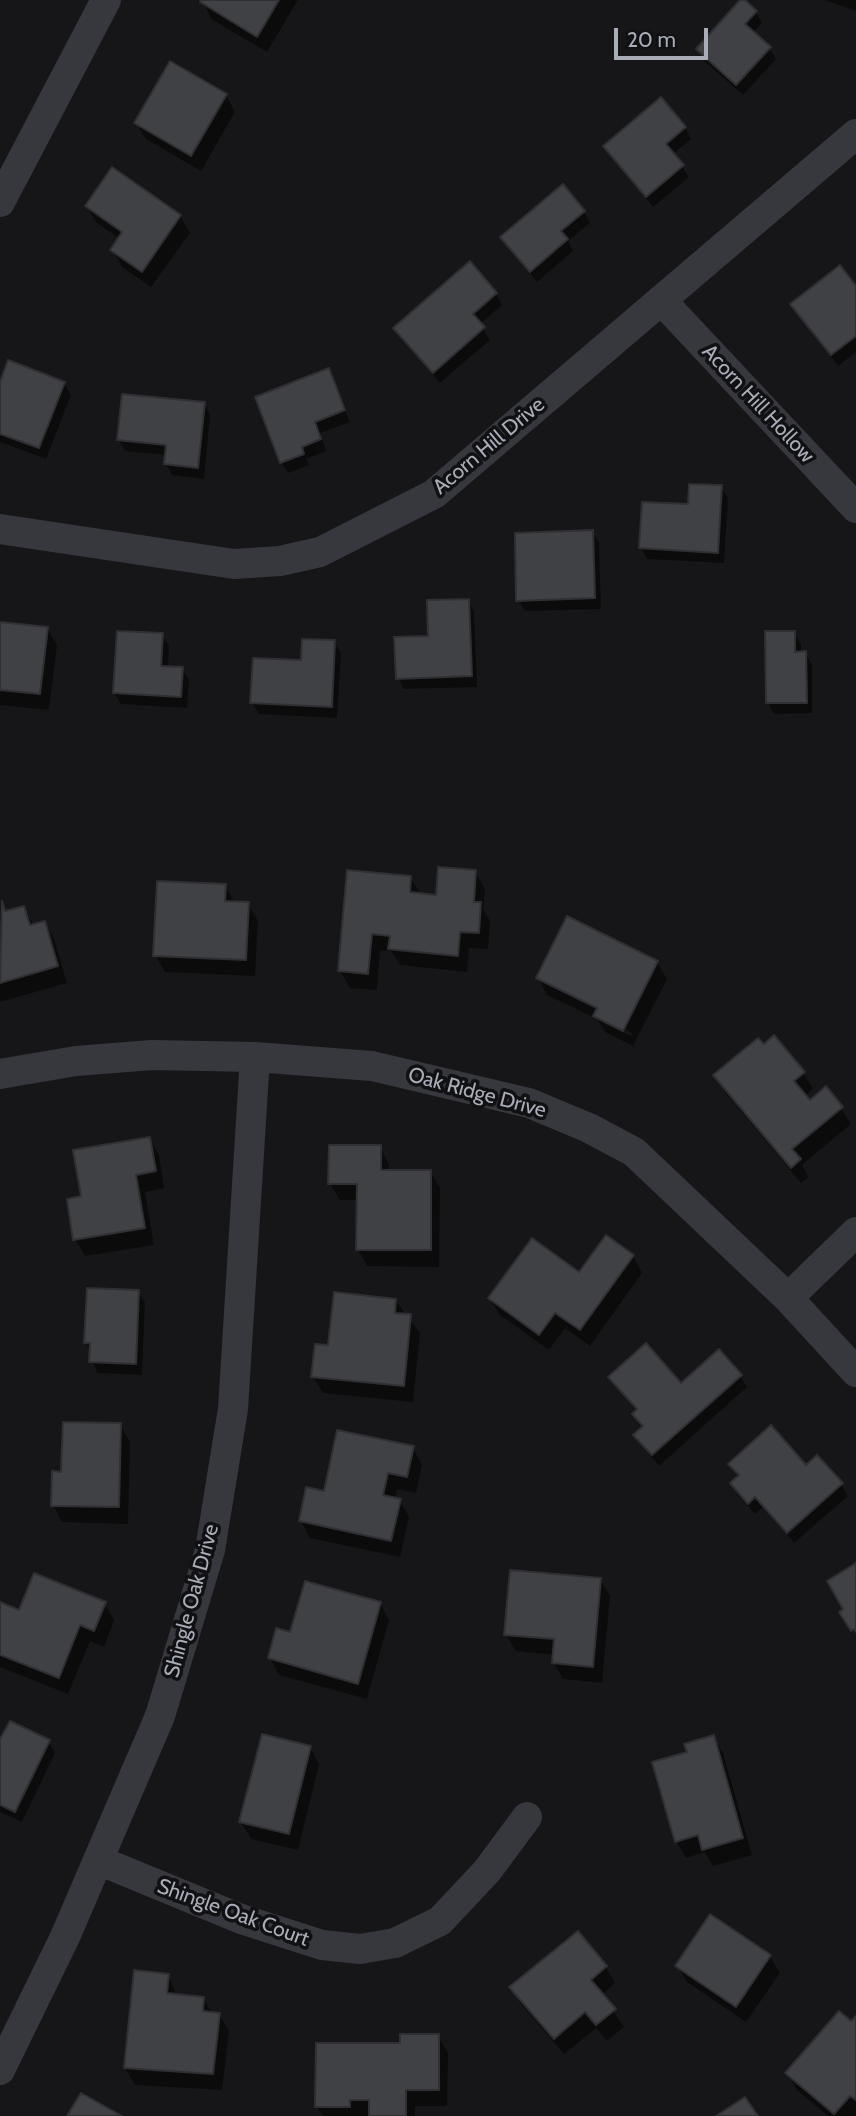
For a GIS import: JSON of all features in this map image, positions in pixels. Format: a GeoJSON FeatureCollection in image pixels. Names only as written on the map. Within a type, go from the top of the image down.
{"type":"FeatureCollection","features":[{"type":"Feature","properties":{"kind":"street"},"geometry":{"type":"LineString","coordinates":[[0,202],[106,0]]}},
{"type":"Feature","properties":{"kind":"street","name":"Acorn Hill Drive"},"geometry":{"type":"LineString","coordinates":[[0,529],[234,564],[280,561],[320,552],[434,494],[856,134]]}},
{"type":"Feature","properties":{"kind":"street","name":"Acorn Hill Hollow"},"geometry":{"type":"LineString","coordinates":[[661,300],[856,508]]}},
{"type":"Feature","properties":{"kind":"street","name":"Oak Ridge Drive"},"geometry":{"type":"LineString","coordinates":[[0,1074],[76,1061],[152,1055],[255,1057],[372,1066],[528,1103],[589,1128],[634,1153],[788,1298],[856,1372]]}},
{"type":"Feature","properties":{"kind":"street","name":"Shingle Oak Drive"},"geometry":{"type":"LineString","coordinates":[[0,2070],[65,1937],[160,1716],[210,1550],[233,1409],[255,1057]]}},
{"type":"Feature","properties":{"kind":"street"},"geometry":{"type":"LineString","coordinates":[[788,1298],[856,1232]]}},
{"type":"Feature","properties":{"kind":"street","name":"Shingle Oak Court"},"geometry":{"type":"LineString","coordinates":[[98,1860],[241,1919],[322,1945],[360,1949],[395,1943],[440,1922],[487,1871],[527,1817]]}},
{"type":"Feature","properties":{"kind":"building"},"geometry":{"type":"Polygon","coordinates":[[[279,0],[257,37],[200,2],[279,0]]]}},
{"type":"Feature","properties":{"kind":"building"},"geometry":{"type":"Polygon","coordinates":[[[740,0],[745,0],[757,11],[745,24],[771,47],[736,85],[696,49],[740,0]]]}},
{"type":"Feature","properties":{"kind":"building"},"geometry":{"type":"Polygon","coordinates":[[[170,61],[227,94],[191,156],[134,123],[170,61]]]}},
{"type":"Feature","properties":{"kind":"building"},"geometry":{"type":"Polygon","coordinates":[[[661,97],[686,127],[666,144],[684,165],[646,197],[603,146],[661,97]]]}},
{"type":"Feature","properties":{"kind":"building"},"geometry":{"type":"Polygon","coordinates":[[[112,167],[181,215],[142,272],[110,250],[122,232],[85,206],[112,167]]]}},
{"type":"Feature","properties":{"kind":"building"},"geometry":{"type":"Polygon","coordinates":[[[563,184],[585,211],[561,231],[568,239],[530,272],[500,237],[563,184]]]}},
{"type":"Feature","properties":{"kind":"building"},"geometry":{"type":"Polygon","coordinates":[[[470,261],[497,293],[473,314],[485,327],[433,373],[393,328],[470,261]]]}},
{"type":"Feature","properties":{"kind":"building"},"geometry":{"type":"Polygon","coordinates":[[[840,265],[856,286],[856,336],[831,355],[790,304],[840,265]]]}},
{"type":"Feature","properties":{"kind":"building"},"geometry":{"type":"Polygon","coordinates":[[[8,360],[65,382],[39,448],[0,434],[0,382],[8,360]]]}},
{"type":"Feature","properties":{"kind":"building"},"geometry":{"type":"Polygon","coordinates":[[[329,368],[345,410],[315,422],[321,439],[302,447],[304,454],[280,463],[255,397],[329,368]]]}},
{"type":"Feature","properties":{"kind":"building"},"geometry":{"type":"Polygon","coordinates":[[[122,394],[205,402],[198,468],[164,464],[166,445],[117,440],[122,394]]]}},
{"type":"Feature","properties":{"kind":"building"},"geometry":{"type":"Polygon","coordinates":[[[689,484],[722,485],[718,553],[639,548],[642,502],[688,504],[689,484]]]}},
{"type":"Feature","properties":{"kind":"building"},"geometry":{"type":"Polygon","coordinates":[[[593,530],[595,598],[516,601],[515,533],[593,530]]]}},
{"type":"Feature","properties":{"kind":"building"},"geometry":{"type":"Polygon","coordinates":[[[469,599],[472,676],[396,679],[394,637],[428,636],[427,600],[469,599]]]}},
{"type":"Feature","properties":{"kind":"building"},"geometry":{"type":"Polygon","coordinates":[[[0,622],[48,627],[40,694],[0,690],[0,622]]]}},
{"type":"Feature","properties":{"kind":"building"},"geometry":{"type":"Polygon","coordinates":[[[117,631],[163,633],[161,666],[183,667],[181,697],[113,693],[117,631]]]}},
{"type":"Feature","properties":{"kind":"building"},"geometry":{"type":"Polygon","coordinates":[[[765,631],[795,631],[795,652],[806,651],[807,703],[766,703],[765,631]]]}},
{"type":"Feature","properties":{"kind":"building"},"geometry":{"type":"Polygon","coordinates":[[[302,639],[335,640],[332,707],[250,703],[253,658],[301,660],[302,639]]]}},
{"type":"Feature","properties":{"kind":"building"},"geometry":{"type":"Polygon","coordinates":[[[438,867],[476,870],[474,902],[481,902],[479,933],[460,932],[458,956],[388,949],[390,936],[372,934],[368,974],[338,971],[347,870],[411,876],[410,892],[436,895],[438,867]]]}},
{"type":"Feature","properties":{"kind":"building"},"geometry":{"type":"Polygon","coordinates":[[[157,881],[226,884],[225,901],[249,902],[246,960],[153,956],[157,881]]]}},
{"type":"Feature","properties":{"kind":"building"},"geometry":{"type":"Polygon","coordinates":[[[2,901],[5,911],[24,906],[30,925],[45,921],[58,966],[0,983],[2,901]]]}},
{"type":"Feature","properties":{"kind":"building"},"geometry":{"type":"Polygon","coordinates":[[[567,916],[658,961],[623,1031],[593,1016],[597,1008],[536,978],[567,916]]]}},
{"type":"Feature","properties":{"kind":"building"},"geometry":{"type":"Polygon","coordinates":[[[774,1035],[805,1072],[794,1081],[810,1100],[826,1086],[843,1107],[792,1149],[801,1159],[791,1168],[713,1075],[758,1038],[764,1044],[774,1035]]]}},
{"type":"Feature","properties":{"kind":"building"},"geometry":{"type":"Polygon","coordinates":[[[150,1137],[156,1171],[136,1175],[145,1228],[73,1240],[67,1199],[81,1196],[73,1150],[150,1137]]]}},
{"type":"Feature","properties":{"kind":"building"},"geometry":{"type":"Polygon","coordinates":[[[329,1145],[381,1145],[381,1170],[431,1170],[431,1250],[356,1250],[357,1184],[328,1184],[329,1145]]]}},
{"type":"Feature","properties":{"kind":"building"},"geometry":{"type":"Polygon","coordinates":[[[606,1235],[634,1255],[580,1330],[555,1313],[539,1335],[488,1298],[532,1238],[579,1272],[606,1235]]]}},
{"type":"Feature","properties":{"kind":"building"},"geometry":{"type":"Polygon","coordinates":[[[87,1288],[139,1290],[136,1364],[89,1362],[90,1343],[84,1343],[87,1288]]]}},
{"type":"Feature","properties":{"kind":"building"},"geometry":{"type":"Polygon","coordinates":[[[334,1292],[396,1299],[395,1313],[411,1314],[404,1386],[311,1377],[315,1344],[328,1345],[334,1292]]]}},
{"type":"Feature","properties":{"kind":"building"},"geometry":{"type":"Polygon","coordinates":[[[646,1343],[681,1383],[719,1349],[742,1375],[652,1455],[633,1435],[643,1426],[632,1414],[637,1409],[608,1377],[646,1343]]]}},
{"type":"Feature","properties":{"kind":"building"},"geometry":{"type":"Polygon","coordinates":[[[63,1422],[121,1423],[119,1507],[51,1506],[52,1471],[61,1472],[63,1422]]]}},
{"type":"Feature","properties":{"kind":"building"},"geometry":{"type":"Polygon","coordinates":[[[771,1425],[806,1465],[817,1455],[843,1483],[787,1533],[755,1497],[748,1504],[730,1483],[739,1475],[728,1464],[771,1425]]]}},
{"type":"Feature","properties":{"kind":"building"},"geometry":{"type":"Polygon","coordinates":[[[337,1430],[414,1446],[407,1477],[388,1473],[383,1495],[401,1499],[391,1541],[299,1521],[306,1487],[324,1491],[337,1430]]]}},
{"type":"Feature","properties":{"kind":"building"},"geometry":{"type":"Polygon","coordinates":[[[856,1563],[856,1632],[854,1629],[851,1631],[839,1612],[843,1609],[827,1581],[856,1563]]]}},
{"type":"Feature","properties":{"kind":"building"},"geometry":{"type":"Polygon","coordinates":[[[510,1570],[601,1578],[593,1667],[552,1663],[554,1639],[504,1635],[510,1570]]]}},
{"type":"Feature","properties":{"kind":"building"},"geometry":{"type":"Polygon","coordinates":[[[34,1573],[106,1602],[94,1631],[80,1625],[59,1678],[0,1655],[0,1602],[19,1610],[34,1573]]]}},
{"type":"Feature","properties":{"kind":"building"},"geometry":{"type":"Polygon","coordinates":[[[305,1581],[381,1602],[358,1684],[268,1658],[276,1628],[290,1632],[305,1581]]]}},
{"type":"Feature","properties":{"kind":"building"},"geometry":{"type":"Polygon","coordinates":[[[10,1721],[50,1740],[15,1812],[0,1805],[0,1739],[10,1721]]]}},
{"type":"Feature","properties":{"kind":"building"},"geometry":{"type":"Polygon","coordinates":[[[262,1734],[311,1746],[289,1834],[239,1822],[262,1734]]]}},
{"type":"Feature","properties":{"kind":"building"},"geometry":{"type":"Polygon","coordinates":[[[714,1735],[743,1838],[702,1850],[698,1835],[675,1842],[652,1762],[687,1752],[684,1744],[714,1735]]]}},
{"type":"Feature","properties":{"kind":"building"},"geometry":{"type":"Polygon","coordinates":[[[710,1914],[771,1955],[736,2007],[675,1966],[710,1914]]]}},
{"type":"Feature","properties":{"kind":"building"},"geometry":{"type":"Polygon","coordinates":[[[578,1931],[607,1966],[591,1980],[616,2009],[596,2025],[585,2012],[554,2039],[509,1987],[578,1931]]]}},
{"type":"Feature","properties":{"kind":"building"},"geometry":{"type":"Polygon","coordinates":[[[134,1970],[169,1974],[167,1993],[204,1997],[203,2011],[220,2013],[213,2074],[124,2068],[134,1970]]]}},
{"type":"Feature","properties":{"kind":"building"},"geometry":{"type":"Polygon","coordinates":[[[839,2011],[851,2021],[856,2016],[856,2100],[850,2096],[834,2114],[785,2073],[839,2011]]]}},
{"type":"Feature","properties":{"kind":"building"},"geometry":{"type":"Polygon","coordinates":[[[400,2034],[439,2034],[439,2090],[406,2090],[406,2116],[369,2116],[369,2100],[350,2100],[350,2107],[315,2107],[316,2043],[400,2043],[400,2034]]]}},
{"type":"Feature","properties":{"kind":"building"},"geometry":{"type":"Polygon","coordinates":[[[81,2093],[122,2116],[67,2116],[81,2093]]]}},
{"type":"Feature","properties":{"kind":"building"},"geometry":{"type":"Polygon","coordinates":[[[745,2097],[758,2116],[716,2116],[745,2097]]]}}]}
